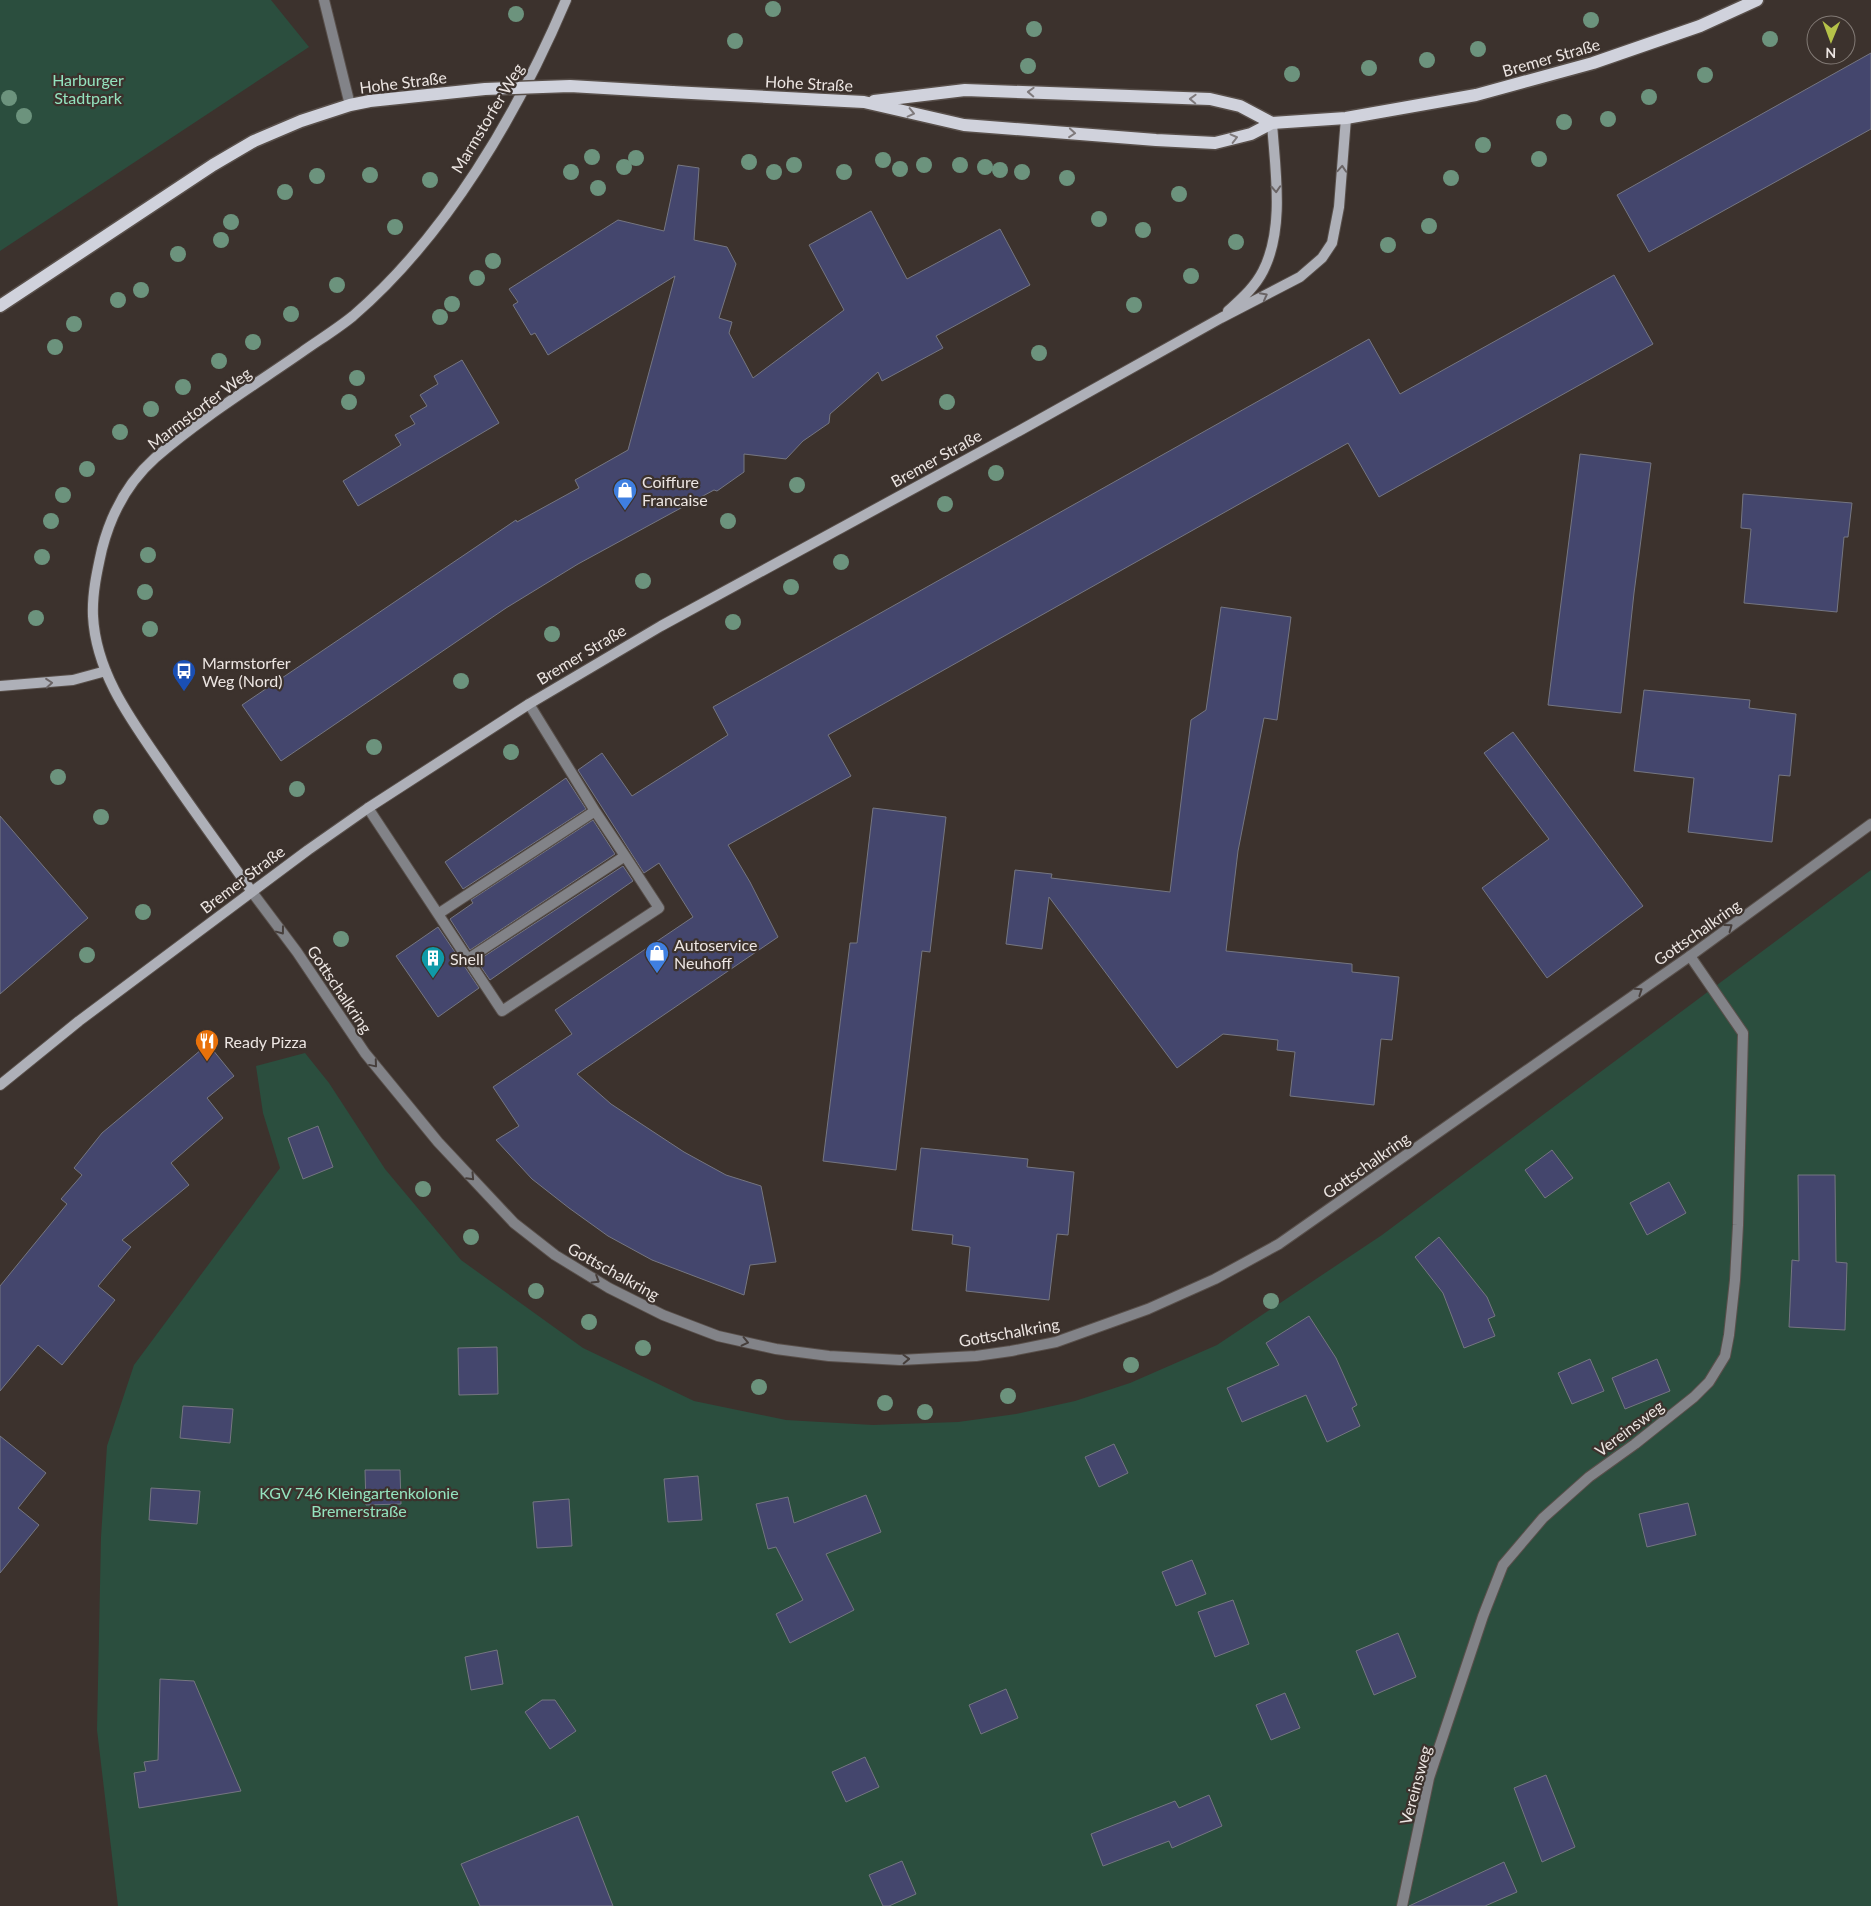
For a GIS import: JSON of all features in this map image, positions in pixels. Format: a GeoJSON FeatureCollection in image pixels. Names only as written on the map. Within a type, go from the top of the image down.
{"type":"FeatureCollection","features":[{"type":"Feature","properties":{"kind":"main road","name":"Marmstorfer Weg"},"geometry":{"type":"LineString","coordinates":[[252,892],[126,712],[106,671],[93,617],[94,586],[106,534],[116,507],[129,487],[152,461],[182,436],[351,317],[394,276],[445,217],[482,160],[528,82],[566,0]]}},
{"type":"Feature","properties":{"kind":"main road","name":"Bremer Straße"},"geometry":{"type":"LineString","coordinates":[[1221,318],[1248,292],[1258,279],[1272,250],[1276,203],[1272,123],[1346,118],[1476,95],[1593,63],[1700,26],[1757,0]]}},
{"type":"Feature","properties":{"kind":"main road","name":"Hohe Straße"},"geometry":{"type":"LineString","coordinates":[[0,306],[213,165],[254,141],[301,121],[370,101],[485,89],[570,86],[864,102],[964,124],[1196,143],[1215,143],[1251,134],[1272,123]]}},
{"type":"Feature","properties":{"kind":"main road","name":"Hohe Straße"},"geometry":{"type":"LineString","coordinates":[[864,102],[965,90],[1210,99],[1240,106],[1272,123]]}},
{"type":"Feature","properties":{"kind":"main road","name":"Bremer Straße"},"geometry":{"type":"LineString","coordinates":[[0,1085],[79,1021],[368,808],[529,704],[661,626],[1221,318],[1300,278],[1322,258],[1332,243],[1339,207],[1346,118]]}},
{"type":"Feature","properties":{"kind":"main road"},"geometry":{"type":"LineString","coordinates":[[0,686],[73,680],[106,671]]}},
{"type":"Feature","properties":{"kind":"street"},"geometry":{"type":"LineString","coordinates":[[324,0],[350,106]]}},
{"type":"Feature","properties":{"kind":"street"},"geometry":{"type":"LineString","coordinates":[[368,808],[502,1011],[659,908],[595,811],[529,704]]}},
{"type":"Feature","properties":{"kind":"street"},"geometry":{"type":"LineString","coordinates":[[438,914],[595,811]]}},
{"type":"Feature","properties":{"kind":"street","name":"Gottschalkring"},"geometry":{"type":"LineString","coordinates":[[252,892],[297,952],[365,1053],[438,1142],[514,1223],[555,1255],[617,1292],[663,1315],[718,1336],[776,1349],[829,1356],[900,1360],[976,1356],[1056,1342],[1148,1309],[1215,1279],[1279,1244],[1690,956],[1871,824]]}},
{"type":"Feature","properties":{"kind":"street"},"geometry":{"type":"LineString","coordinates":[[468,959],[625,856]]}},
{"type":"Feature","properties":{"kind":"street","name":"Vereinsweg"},"geometry":{"type":"LineString","coordinates":[[1402,1906],[1429,1778],[1483,1616],[1503,1565],[1543,1518],[1589,1477],[1635,1444],[1710,1382],[1725,1356],[1734,1289],[1738,1225],[1742,1033],[1690,956]]}},
{"type":"Feature","properties":{"kind":"green space","name":"Harburger Stadtpark"},"geometry":{"type":"Polygon","coordinates":[[[0,0],[271,0],[309,47],[0,251],[0,0]]]}},
{"type":"Feature","properties":{"kind":"green space","name":"KGV 746 Kleingartenkolonie Bremerstraße"},"geometry":{"type":"Polygon","coordinates":[[[1871,870],[1871,1906],[118,1906],[97,1730],[101,1537],[107,1446],[134,1365],[280,1168],[263,1113],[256,1066],[305,1053],[329,1083],[385,1169],[461,1260],[583,1348],[694,1401],[786,1420],[873,1425],[958,1422],[1016,1414],[1075,1401],[1130,1383],[1217,1345],[1382,1235],[1871,870]]]}},
{"type":"Feature","properties":{"kind":"building"},"geometry":{"type":"Polygon","coordinates":[[[1871,53],[1871,129],[1649,252],[1617,195],[1850,65],[1856,65],[1856,61],[1871,53]]]}},
{"type":"Feature","properties":{"kind":"building"},"geometry":{"type":"Polygon","coordinates":[[[678,165],[699,168],[694,240],[727,247],[736,264],[719,318],[732,322],[729,333],[753,378],[844,310],[809,245],[871,211],[907,279],[1000,229],[1030,285],[936,336],[943,348],[882,381],[878,372],[830,414],[829,423],[803,441],[786,459],[744,454],[744,472],[717,491],[714,490],[578,564],[506,608],[281,761],[242,705],[516,520],[517,522],[579,488],[575,480],[628,450],[675,276],[548,355],[535,333],[531,335],[513,305],[518,302],[509,289],[618,220],[664,231],[678,165]]]}},
{"type":"Feature","properties":{"kind":"building"},"geometry":{"type":"Polygon","coordinates":[[[1614,275],[1653,344],[1379,497],[1348,443],[828,735],[851,776],[728,845],[750,882],[778,937],[577,1074],[611,1104],[684,1152],[726,1175],[761,1186],[776,1262],[750,1265],[744,1295],[652,1260],[608,1236],[532,1179],[496,1140],[519,1126],[493,1087],[572,1034],[555,1010],[693,917],[659,863],[644,873],[578,770],[602,753],[632,796],[728,735],[713,707],[1369,339],[1400,394],[1614,275]]]}},
{"type":"Feature","properties":{"kind":"building"},"geometry":{"type":"Polygon","coordinates":[[[462,360],[499,423],[358,506],[343,481],[401,445],[395,435],[415,424],[410,416],[427,406],[420,395],[438,384],[434,376],[462,360]]]}},
{"type":"Feature","properties":{"kind":"building"},"geometry":{"type":"Polygon","coordinates":[[[1580,454],[1651,463],[1621,713],[1548,705],[1580,454]]]}},
{"type":"Feature","properties":{"kind":"building"},"geometry":{"type":"Polygon","coordinates":[[[1743,494],[1852,503],[1848,537],[1844,537],[1837,612],[1744,603],[1751,529],[1741,528],[1743,494]]]}},
{"type":"Feature","properties":{"kind":"building"},"geometry":{"type":"Polygon","coordinates":[[[1221,607],[1291,617],[1277,720],[1264,718],[1238,851],[1226,951],[1352,964],[1352,972],[1399,977],[1392,1040],[1381,1039],[1374,1105],[1290,1096],[1295,1052],[1277,1050],[1278,1040],[1223,1034],[1177,1068],[1049,897],[1042,949],[1006,944],[1015,870],[1052,874],[1051,878],[1170,892],[1191,720],[1206,710],[1221,607]]]}},
{"type":"Feature","properties":{"kind":"building"},"geometry":{"type":"Polygon","coordinates":[[[1644,690],[1750,700],[1749,708],[1796,714],[1790,776],[1779,775],[1772,842],[1688,832],[1694,778],[1634,771],[1644,690]]]}},
{"type":"Feature","properties":{"kind":"building"},"geometry":{"type":"Polygon","coordinates":[[[1513,732],[1643,906],[1547,978],[1482,888],[1549,839],[1484,753],[1513,732]]]}},
{"type":"Feature","properties":{"kind":"building"},"geometry":{"type":"Polygon","coordinates":[[[566,778],[586,809],[463,889],[445,862],[566,778]]]}},
{"type":"Feature","properties":{"kind":"building"},"geometry":{"type":"Polygon","coordinates":[[[873,808],[946,817],[930,952],[922,951],[896,1170],[823,1161],[850,943],[857,943],[873,808]]]}},
{"type":"Feature","properties":{"kind":"building"},"geometry":{"type":"Polygon","coordinates":[[[0,816],[88,918],[0,994],[0,816]]]}},
{"type":"Feature","properties":{"kind":"building"},"geometry":{"type":"Polygon","coordinates":[[[593,820],[615,854],[470,950],[450,919],[473,903],[471,900],[593,820]]]}},
{"type":"Feature","properties":{"kind":"building"},"geometry":{"type":"Polygon","coordinates":[[[623,866],[633,881],[490,980],[477,961],[623,866]]]}},
{"type":"Feature","properties":{"kind":"building","name":"Shell"},"geometry":{"type":"Polygon","coordinates":[[[438,927],[479,988],[438,1017],[396,956],[438,927]]]}},
{"type":"Feature","properties":{"kind":"building"},"geometry":{"type":"Polygon","coordinates":[[[208,1044],[234,1076],[207,1098],[223,1118],[171,1163],[189,1185],[122,1240],[131,1247],[98,1286],[115,1300],[62,1365],[38,1345],[0,1391],[0,1286],[67,1204],[61,1199],[82,1175],[74,1168],[102,1133],[208,1044]]]}},
{"type":"Feature","properties":{"kind":"building"},"geometry":{"type":"Polygon","coordinates":[[[318,1126],[333,1167],[303,1179],[288,1138],[318,1126]]]}},
{"type":"Feature","properties":{"kind":"building"},"geometry":{"type":"Polygon","coordinates":[[[921,1148],[1028,1159],[1027,1167],[1074,1172],[1068,1235],[1057,1234],[1049,1300],[966,1291],[970,1247],[952,1244],[953,1235],[912,1230],[921,1148]]]}},
{"type":"Feature","properties":{"kind":"building"},"geometry":{"type":"Polygon","coordinates":[[[1552,1150],[1573,1178],[1545,1198],[1525,1170],[1552,1150]]]}},
{"type":"Feature","properties":{"kind":"building"},"geometry":{"type":"Polygon","coordinates":[[[1798,1175],[1835,1175],[1836,1262],[1847,1263],[1845,1330],[1789,1327],[1792,1260],[1799,1261],[1798,1175]]]}},
{"type":"Feature","properties":{"kind":"building"},"geometry":{"type":"Polygon","coordinates":[[[1669,1182],[1686,1213],[1647,1235],[1630,1203],[1669,1182]]]}},
{"type":"Feature","properties":{"kind":"building"},"geometry":{"type":"Polygon","coordinates":[[[1439,1237],[1487,1297],[1495,1316],[1488,1319],[1495,1336],[1464,1348],[1443,1293],[1415,1257],[1439,1237]]]}},
{"type":"Feature","properties":{"kind":"building"},"geometry":{"type":"Polygon","coordinates":[[[1309,1316],[1336,1358],[1357,1405],[1352,1408],[1360,1426],[1327,1442],[1306,1395],[1242,1422],[1227,1388],[1279,1365],[1266,1343],[1309,1316]]]}},
{"type":"Feature","properties":{"kind":"building"},"geometry":{"type":"Polygon","coordinates":[[[497,1347],[498,1394],[459,1395],[458,1348],[497,1347]]]}},
{"type":"Feature","properties":{"kind":"building"},"geometry":{"type":"Polygon","coordinates":[[[1590,1359],[1604,1391],[1572,1404],[1558,1373],[1590,1359]]]}},
{"type":"Feature","properties":{"kind":"building"},"geometry":{"type":"Polygon","coordinates":[[[1657,1359],[1670,1391],[1625,1409],[1612,1378],[1657,1359]]]}},
{"type":"Feature","properties":{"kind":"building"},"geometry":{"type":"Polygon","coordinates":[[[183,1406],[233,1409],[230,1443],[180,1438],[183,1406]]]}},
{"type":"Feature","properties":{"kind":"building"},"geometry":{"type":"Polygon","coordinates":[[[0,1436],[46,1473],[18,1508],[39,1525],[0,1573],[0,1436]]]}},
{"type":"Feature","properties":{"kind":"building"},"geometry":{"type":"Polygon","coordinates":[[[1114,1444],[1128,1473],[1099,1487],[1085,1457],[1114,1444]]]}},
{"type":"Feature","properties":{"kind":"building"},"geometry":{"type":"Polygon","coordinates":[[[365,1470],[400,1470],[401,1504],[366,1505],[365,1470]]]}},
{"type":"Feature","properties":{"kind":"building"},"geometry":{"type":"Polygon","coordinates":[[[698,1476],[702,1520],[668,1522],[664,1479],[698,1476]]]}},
{"type":"Feature","properties":{"kind":"building"},"geometry":{"type":"Polygon","coordinates":[[[151,1488],[200,1491],[197,1524],[149,1520],[151,1488]]]}},
{"type":"Feature","properties":{"kind":"building"},"geometry":{"type":"Polygon","coordinates":[[[866,1495],[881,1532],[826,1554],[854,1610],[790,1643],[776,1614],[803,1600],[776,1547],[768,1549],[756,1504],[788,1497],[794,1523],[866,1495]]]}},
{"type":"Feature","properties":{"kind":"building"},"geometry":{"type":"Polygon","coordinates":[[[569,1499],[572,1546],[537,1548],[533,1502],[569,1499]]]}},
{"type":"Feature","properties":{"kind":"building"},"geometry":{"type":"Polygon","coordinates":[[[1688,1503],[1696,1535],[1647,1547],[1639,1514],[1688,1503]]]}},
{"type":"Feature","properties":{"kind":"building"},"geometry":{"type":"Polygon","coordinates":[[[1192,1560],[1206,1594],[1176,1606],[1162,1572],[1192,1560]]]}},
{"type":"Feature","properties":{"kind":"building"},"geometry":{"type":"Polygon","coordinates":[[[1233,1600],[1249,1644],[1215,1657],[1198,1612],[1233,1600]]]}},
{"type":"Feature","properties":{"kind":"building"},"geometry":{"type":"Polygon","coordinates":[[[1398,1633],[1416,1677],[1374,1695],[1356,1651],[1398,1633]]]}},
{"type":"Feature","properties":{"kind":"building"},"geometry":{"type":"Polygon","coordinates":[[[497,1650],[503,1684],[471,1690],[465,1657],[497,1650]]]}},
{"type":"Feature","properties":{"kind":"building"},"geometry":{"type":"Polygon","coordinates":[[[160,1679],[194,1681],[241,1791],[139,1808],[134,1773],[146,1771],[144,1762],[158,1760],[160,1679]]]}},
{"type":"Feature","properties":{"kind":"building"},"geometry":{"type":"Polygon","coordinates":[[[1006,1689],[1018,1718],[981,1734],[969,1705],[1006,1689]]]}},
{"type":"Feature","properties":{"kind":"building"},"geometry":{"type":"Polygon","coordinates":[[[1285,1693],[1300,1728],[1271,1740],[1256,1705],[1285,1693]]]}},
{"type":"Feature","properties":{"kind":"building"},"geometry":{"type":"Polygon","coordinates":[[[542,1700],[555,1700],[576,1731],[550,1749],[525,1712],[542,1700]]]}},
{"type":"Feature","properties":{"kind":"building"},"geometry":{"type":"Polygon","coordinates":[[[865,1757],[879,1787],[846,1802],[832,1772],[865,1757]]]}},
{"type":"Feature","properties":{"kind":"building"},"geometry":{"type":"Polygon","coordinates":[[[1546,1775],[1575,1847],[1542,1862],[1514,1788],[1546,1775]]]}},
{"type":"Feature","properties":{"kind":"building"},"geometry":{"type":"Polygon","coordinates":[[[1209,1795],[1222,1826],[1172,1848],[1169,1841],[1103,1866],[1091,1834],[1175,1801],[1179,1808],[1209,1795]]]}},
{"type":"Feature","properties":{"kind":"building"},"geometry":{"type":"Polygon","coordinates":[[[578,1816],[613,1906],[480,1906],[461,1864],[578,1816]]]}},
{"type":"Feature","properties":{"kind":"building"},"geometry":{"type":"Polygon","coordinates":[[[902,1861],[916,1894],[889,1906],[883,1906],[869,1875],[902,1861]]]}},
{"type":"Feature","properties":{"kind":"building"},"geometry":{"type":"Polygon","coordinates":[[[1504,1862],[1517,1892],[1485,1906],[1409,1906],[1504,1862]]]}},
{"type":"Feature","properties":{"kind":"place","name":"Coiffure Francaise"},"geometry":{"type":"Point","coordinates":[625,511]}},
{"type":"Feature","properties":{"kind":"place","name":"Marmstorfer Weg (Nord)"},"geometry":{"type":"Point","coordinates":[184,692]}},
{"type":"Feature","properties":{"kind":"place","name":"Autoservice Neuhoff"},"geometry":{"type":"Point","coordinates":[657,974]}},
{"type":"Feature","properties":{"kind":"place","name":"Shell"},"geometry":{"type":"Point","coordinates":[433,979]}},
{"type":"Feature","properties":{"kind":"place","name":"Ready Pizza"},"geometry":{"type":"Point","coordinates":[207,1062]}}]}
